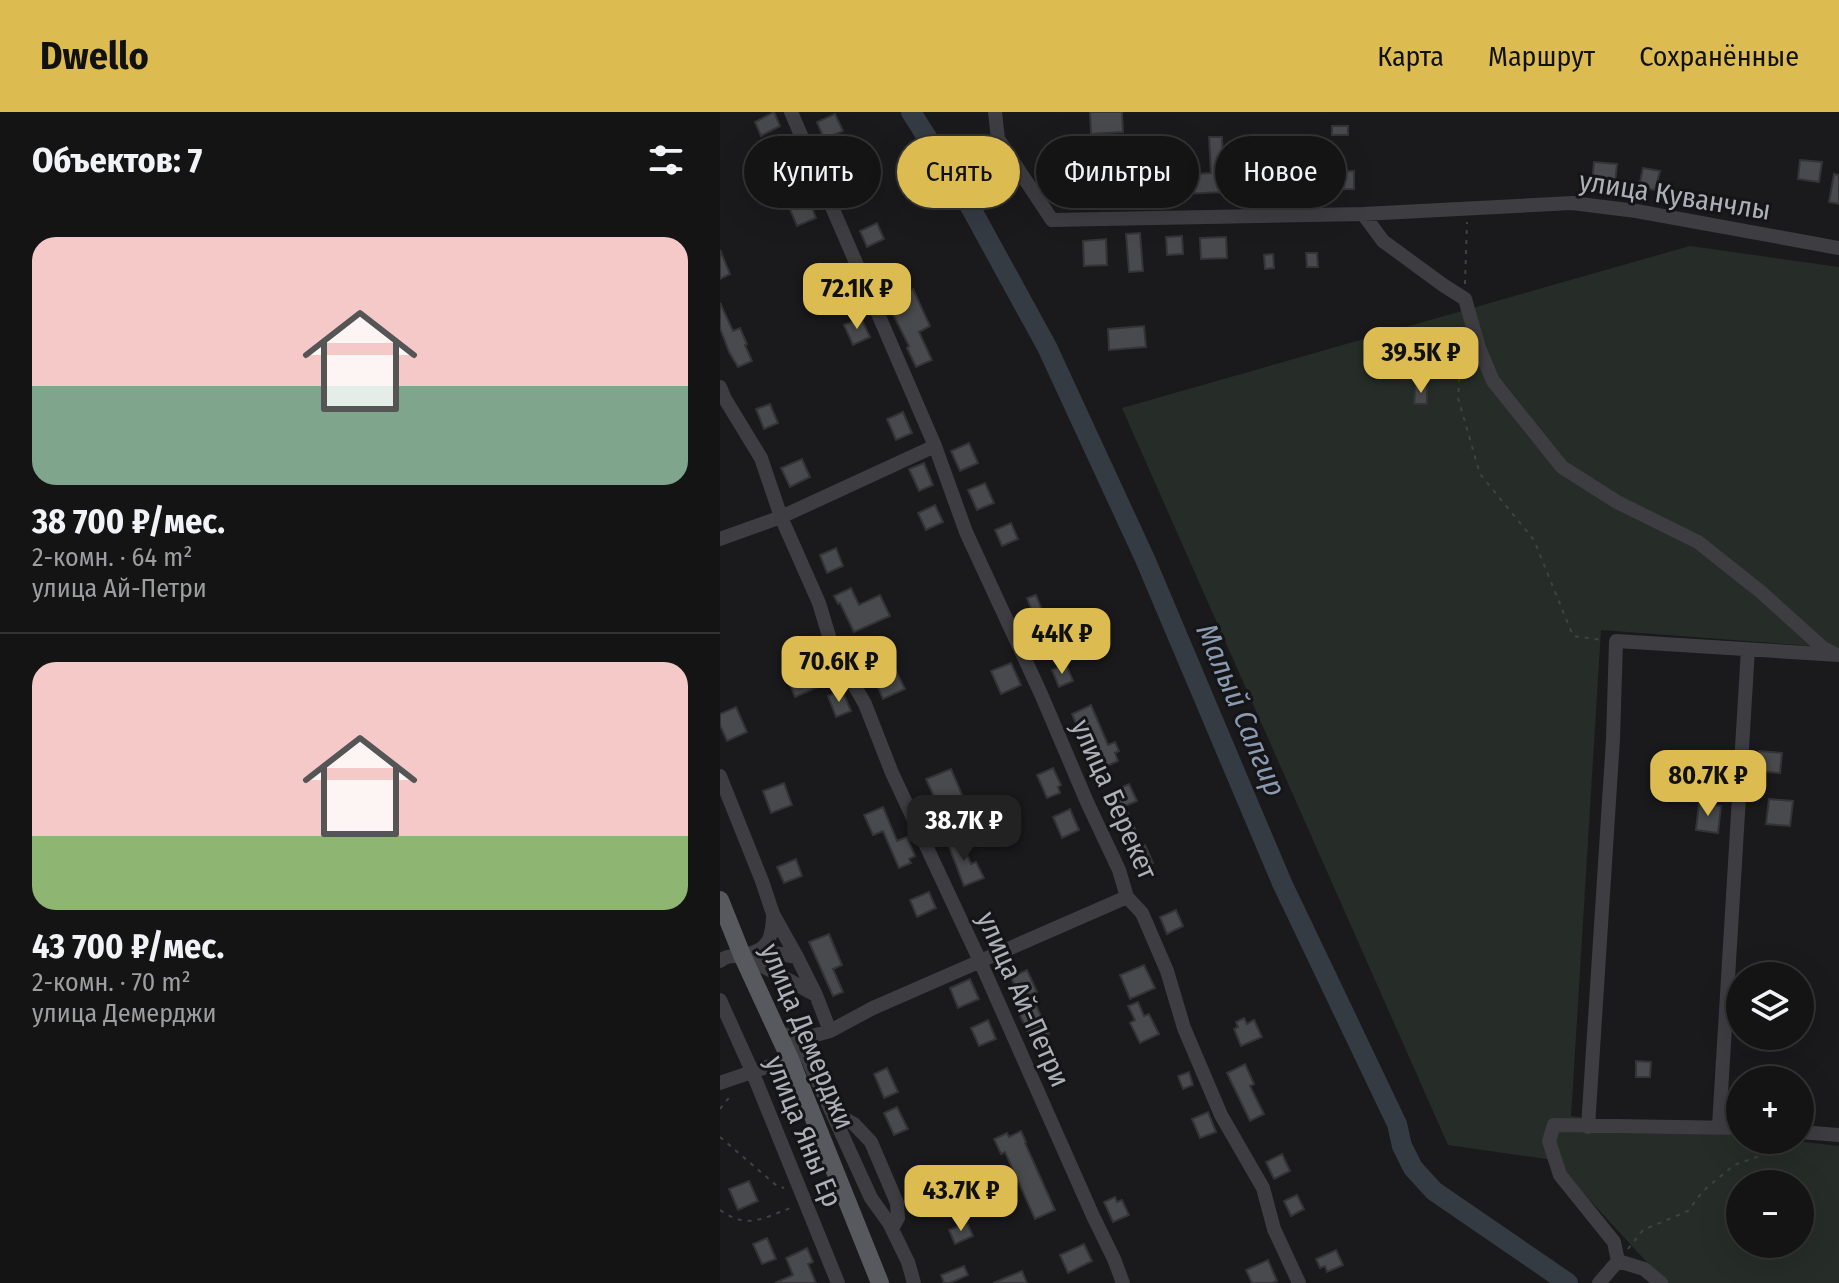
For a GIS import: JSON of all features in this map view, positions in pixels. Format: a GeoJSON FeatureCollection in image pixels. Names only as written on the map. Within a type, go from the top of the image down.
{"type":"FeatureCollection","features":[{"type":"Feature","properties":{"kind":"main road","name":"улица Демерджи"},"geometry":{"type":"LineString","coordinates":[[720,900],[750,953],[785,1034],[790,1059],[880,1283]]}},
{"type":"Feature","properties":{"kind":"street","name":"улица Берекет"},"geometry":{"type":"LineString","coordinates":[[791,112],[935,446],[966,532],[1119,870],[1127,897],[1142,913],[1167,971],[1184,1028],[1221,1115],[1263,1188],[1274,1229],[1299,1283]]}},
{"type":"Feature","properties":{"kind":"street","name":"улица Куванчлы"},"geometry":{"type":"LineString","coordinates":[[995,112],[998,139],[1052,220],[1363,214],[1572,203],[1636,211],[1839,248]]}},
{"type":"Feature","properties":{"kind":"street"},"geometry":{"type":"LineString","coordinates":[[1363,214],[1383,241],[1465,299],[1479,348],[1493,381],[1562,467],[1617,502],[1698,542],[1761,592],[1823,648],[1837,652]]}},
{"type":"Feature","properties":{"kind":"street","name":"улица Ай-Петри"},"geometry":{"type":"LineString","coordinates":[[720,387],[761,458],[781,517],[819,603],[832,646],[865,704],[892,773],[980,961],[1123,1283]]}},
{"type":"Feature","properties":{"kind":"street"},"geometry":{"type":"LineString","coordinates":[[720,539],[781,517],[935,446]]}},
{"type":"Feature","properties":{"kind":"street"},"geometry":{"type":"LineString","coordinates":[[1588,1127],[1613,739],[1616,641],[1837,652]]}},
{"type":"Feature","properties":{"kind":"street"},"geometry":{"type":"LineString","coordinates":[[1719,1126],[1748,649]]}},
{"type":"Feature","properties":{"kind":"street"},"geometry":{"type":"LineString","coordinates":[[720,776],[773,914],[816,995],[830,1031]]}},
{"type":"Feature","properties":{"kind":"street"},"geometry":{"type":"LineString","coordinates":[[785,1034],[802,1039],[830,1031],[873,1008],[1127,897]]}},
{"type":"Feature","properties":{"kind":"street"},"geometry":{"type":"LineString","coordinates":[[750,953],[769,941],[773,914]]}},
{"type":"Feature","properties":{"kind":"street"},"geometry":{"type":"LineString","coordinates":[[750,953],[816,995]]}},
{"type":"Feature","properties":{"kind":"street"},"geometry":{"type":"LineString","coordinates":[[720,961],[727,955],[750,953],[797,957]]}},
{"type":"Feature","properties":{"kind":"street","name":"улица Яны Ер"},"geometry":{"type":"LineString","coordinates":[[720,1000],[838,1283]]}},
{"type":"Feature","properties":{"kind":"street"},"geometry":{"type":"LineString","coordinates":[[785,1034],[808,1060],[871,1198],[892,1229],[908,1262],[914,1283]]}},
{"type":"Feature","properties":{"kind":"street"},"geometry":{"type":"LineString","coordinates":[[720,1083],[790,1059]]}},
{"type":"Feature","properties":{"kind":"street"},"geometry":{"type":"LineString","coordinates":[[831,1111],[854,1124],[871,1142],[897,1203],[898,1218],[892,1229]]}},
{"type":"Feature","properties":{"kind":"street"},"geometry":{"type":"LineString","coordinates":[[1618,1261],[1614,1242],[1560,1175],[1549,1141],[1554,1125],[1726,1127]]}},
{"type":"Feature","properties":{"kind":"street"},"geometry":{"type":"LineString","coordinates":[[1814,1137],[1839,1135]]}},
{"type":"Feature","properties":{"kind":"street"},"geometry":{"type":"LineString","coordinates":[[1599,1283],[1618,1261]]}},
{"type":"Feature","properties":{"kind":"street"},"geometry":{"type":"LineString","coordinates":[[1618,1261],[1644,1269],[1661,1283]]}},
{"type":"Feature","properties":{"kind":"path"},"geometry":{"type":"LineString","coordinates":[[1465,299],[1467,208]]}},
{"type":"Feature","properties":{"kind":"path"},"geometry":{"type":"LineString","coordinates":[[1463,327],[1458,398],[1480,474],[1534,540],[1573,636],[1616,641]]}},
{"type":"Feature","properties":{"kind":"path"},"geometry":{"type":"LineString","coordinates":[[720,1137],[777,1186],[803,1196]]}},
{"type":"Feature","properties":{"kind":"path"},"geometry":{"type":"LineString","coordinates":[[1618,1261],[1643,1230],[1688,1211],[1703,1191],[1734,1165],[1759,1154]]}},
{"type":"Feature","properties":{"kind":"path"},"geometry":{"type":"LineString","coordinates":[[720,1210],[746,1223],[803,1196]]}},
{"type":"Feature","properties":{"kind":"shaded area"},"geometry":{"type":"Polygon","coordinates":[[[1690,246],[1839,267],[1839,648],[1601,630],[1571,1116],[1726,1133],[1726,1154],[1814,1154],[1814,1143],[1839,1146],[1839,1283],[1666,1283],[1553,1160],[1448,1145],[1122,408],[1690,246]]]}},
{"type":"Feature","properties":{"kind":"building"},"geometry":{"type":"Polygon","coordinates":[[[774,112],[780,126],[761,136],[755,122],[774,112]]]}},
{"type":"Feature","properties":{"kind":"building"},"geometry":{"type":"Polygon","coordinates":[[[1090,112],[1122,112],[1123,132],[1091,134],[1090,112]]]}},
{"type":"Feature","properties":{"kind":"building"},"geometry":{"type":"Polygon","coordinates":[[[835,114],[843,131],[823,136],[817,122],[835,114]]]}},
{"type":"Feature","properties":{"kind":"building"},"geometry":{"type":"Polygon","coordinates":[[[1332,126],[1348,126],[1348,135],[1332,135],[1332,126]]]}},
{"type":"Feature","properties":{"kind":"building"},"geometry":{"type":"Polygon","coordinates":[[[1209,137],[1215,137],[1215,192],[1199,193],[1199,174],[1211,173],[1209,137]]]}},
{"type":"Feature","properties":{"kind":"building"},"geometry":{"type":"Polygon","coordinates":[[[1800,160],[1822,162],[1819,182],[1798,179],[1800,160]]]}},
{"type":"Feature","properties":{"kind":"building"},"geometry":{"type":"Polygon","coordinates":[[[1594,162],[1617,164],[1615,185],[1592,183],[1594,162]]]}},
{"type":"Feature","properties":{"kind":"building"},"geometry":{"type":"Polygon","coordinates":[[[1643,168],[1660,171],[1655,190],[1639,187],[1643,168]]]}},
{"type":"Feature","properties":{"kind":"building"},"geometry":{"type":"Polygon","coordinates":[[[1346,171],[1354,171],[1354,189],[1346,189],[1346,171]]]}},
{"type":"Feature","properties":{"kind":"building"},"geometry":{"type":"Polygon","coordinates":[[[1834,174],[1839,175],[1839,204],[1829,202],[1834,174]]]}},
{"type":"Feature","properties":{"kind":"building"},"geometry":{"type":"Polygon","coordinates":[[[790,208],[812,208],[816,218],[797,226],[790,208]]]}},
{"type":"Feature","properties":{"kind":"building"},"geometry":{"type":"Polygon","coordinates":[[[877,223],[884,239],[867,247],[860,231],[877,223]]]}},
{"type":"Feature","properties":{"kind":"building"},"geometry":{"type":"Polygon","coordinates":[[[1140,233],[1143,271],[1129,272],[1126,234],[1140,233]]]}},
{"type":"Feature","properties":{"kind":"building"},"geometry":{"type":"Polygon","coordinates":[[[1182,236],[1183,254],[1167,255],[1166,237],[1182,236]]]}},
{"type":"Feature","properties":{"kind":"building"},"geometry":{"type":"Polygon","coordinates":[[[1226,237],[1227,258],[1201,259],[1200,238],[1226,237]]]}},
{"type":"Feature","properties":{"kind":"building"},"geometry":{"type":"Polygon","coordinates":[[[1106,239],[1107,265],[1084,266],[1083,241],[1106,239]]]}},
{"type":"Feature","properties":{"kind":"building"},"geometry":{"type":"Polygon","coordinates":[[[720,250],[730,274],[720,279],[720,250]]]}},
{"type":"Feature","properties":{"kind":"building"},"geometry":{"type":"Polygon","coordinates":[[[1306,253],[1317,253],[1318,267],[1307,267],[1306,253]]]}},
{"type":"Feature","properties":{"kind":"building"},"geometry":{"type":"Polygon","coordinates":[[[1273,254],[1274,268],[1265,269],[1264,255],[1273,254]]]}},
{"type":"Feature","properties":{"kind":"building"},"geometry":{"type":"Polygon","coordinates":[[[913,289],[930,326],[919,332],[932,360],[916,367],[891,310],[884,303],[913,289]]]}},
{"type":"Feature","properties":{"kind":"building"},"geometry":{"type":"Polygon","coordinates":[[[720,303],[733,331],[740,328],[752,361],[738,367],[720,328],[720,303]]]}},
{"type":"Feature","properties":{"kind":"building"},"geometry":{"type":"Polygon","coordinates":[[[861,318],[870,337],[853,345],[844,325],[861,318]]]}},
{"type":"Feature","properties":{"kind":"building"},"geometry":{"type":"Polygon","coordinates":[[[1144,326],[1146,347],[1109,350],[1108,329],[1144,326]]]}},
{"type":"Feature","properties":{"kind":"building"},"geometry":{"type":"Polygon","coordinates":[[[1415,386],[1427,386],[1427,404],[1414,404],[1415,386]]]}},
{"type":"Feature","properties":{"kind":"building"},"geometry":{"type":"Polygon","coordinates":[[[770,404],[778,423],[764,429],[756,409],[770,404]]]}},
{"type":"Feature","properties":{"kind":"building"},"geometry":{"type":"Polygon","coordinates":[[[903,412],[912,433],[896,440],[887,419],[903,412]]]}},
{"type":"Feature","properties":{"kind":"building"},"geometry":{"type":"Polygon","coordinates":[[[969,443],[978,463],[960,471],[951,451],[969,443]]]}},
{"type":"Feature","properties":{"kind":"building"},"geometry":{"type":"Polygon","coordinates":[[[802,459],[810,477],[790,487],[781,468],[802,459]]]}},
{"type":"Feature","properties":{"kind":"building"},"geometry":{"type":"Polygon","coordinates":[[[924,463],[933,485],[919,491],[909,469],[924,463]]]}},
{"type":"Feature","properties":{"kind":"building"},"geometry":{"type":"Polygon","coordinates":[[[985,483],[994,503],[977,510],[968,490],[985,483]]]}},
{"type":"Feature","properties":{"kind":"building"},"geometry":{"type":"Polygon","coordinates":[[[935,505],[943,522],[926,530],[918,513],[935,505]]]}},
{"type":"Feature","properties":{"kind":"building"},"geometry":{"type":"Polygon","coordinates":[[[1011,523],[1018,539],[1002,546],[995,530],[1011,523]]]}},
{"type":"Feature","properties":{"kind":"building"},"geometry":{"type":"Polygon","coordinates":[[[836,548],[843,566],[827,573],[820,555],[836,548]]]}},
{"type":"Feature","properties":{"kind":"building"},"geometry":{"type":"Polygon","coordinates":[[[851,588],[859,605],[880,595],[890,616],[854,632],[834,596],[851,588]]]}},
{"type":"Feature","properties":{"kind":"building"},"geometry":{"type":"Polygon","coordinates":[[[1036,595],[1042,610],[1033,614],[1027,598],[1036,595]]]}},
{"type":"Feature","properties":{"kind":"building"},"geometry":{"type":"Polygon","coordinates":[[[879,642],[905,689],[883,699],[862,651],[879,642]]]}},
{"type":"Feature","properties":{"kind":"building"},"geometry":{"type":"Polygon","coordinates":[[[1011,663],[1021,685],[1001,694],[991,671],[1011,663]]]}},
{"type":"Feature","properties":{"kind":"building"},"geometry":{"type":"Polygon","coordinates":[[[1066,664],[1073,681],[1059,687],[1052,670],[1066,664]]]}},
{"type":"Feature","properties":{"kind":"building"},"geometry":{"type":"Polygon","coordinates":[[[808,668],[816,688],[795,697],[787,677],[808,668]]]}},
{"type":"Feature","properties":{"kind":"building"},"geometry":{"type":"Polygon","coordinates":[[[842,690],[851,711],[836,717],[828,696],[842,690]]]}},
{"type":"Feature","properties":{"kind":"building"},"geometry":{"type":"Polygon","coordinates":[[[1091,705],[1108,745],[1115,742],[1119,751],[1115,753],[1118,761],[1096,771],[1072,714],[1091,705]]]}},
{"type":"Feature","properties":{"kind":"building"},"geometry":{"type":"Polygon","coordinates":[[[736,707],[747,732],[727,741],[720,725],[720,714],[736,707]]]}},
{"type":"Feature","properties":{"kind":"building"},"geometry":{"type":"Polygon","coordinates":[[[1759,751],[1782,753],[1780,773],[1757,771],[1759,751]]]}},
{"type":"Feature","properties":{"kind":"building"},"geometry":{"type":"Polygon","coordinates":[[[1053,768],[1061,785],[1058,787],[1060,793],[1047,798],[1037,775],[1053,768]]]}},
{"type":"Feature","properties":{"kind":"building"},"geometry":{"type":"Polygon","coordinates":[[[951,769],[963,797],[939,808],[926,779],[951,769]]]}},
{"type":"Feature","properties":{"kind":"building"},"geometry":{"type":"Polygon","coordinates":[[[784,783],[792,805],[771,813],[763,791],[784,783]]]}},
{"type":"Feature","properties":{"kind":"building"},"geometry":{"type":"Polygon","coordinates":[[[1129,784],[1137,801],[1125,806],[1138,836],[1126,840],[1105,795],[1129,784]]]}},
{"type":"Feature","properties":{"kind":"building"},"geometry":{"type":"Polygon","coordinates":[[[1769,799],[1793,801],[1790,826],[1766,824],[1769,799]]]}},
{"type":"Feature","properties":{"kind":"building"},"geometry":{"type":"Polygon","coordinates":[[[1699,803],[1721,806],[1718,833],[1696,830],[1699,803]]]}},
{"type":"Feature","properties":{"kind":"building"},"geometry":{"type":"Polygon","coordinates":[[[883,807],[897,841],[907,837],[915,856],[909,859],[911,863],[899,868],[883,831],[873,835],[864,815],[883,807]]]}},
{"type":"Feature","properties":{"kind":"building"},"geometry":{"type":"Polygon","coordinates":[[[1070,809],[1079,830],[1062,838],[1053,817],[1070,809]]]}},
{"type":"Feature","properties":{"kind":"building"},"geometry":{"type":"Polygon","coordinates":[[[959,836],[971,864],[976,862],[984,878],[964,886],[947,841],[959,836]]]}},
{"type":"Feature","properties":{"kind":"building"},"geometry":{"type":"Polygon","coordinates":[[[1145,845],[1153,863],[1144,867],[1137,849],[1145,845]]]}},
{"type":"Feature","properties":{"kind":"building"},"geometry":{"type":"Polygon","coordinates":[[[796,859],[802,876],[784,883],[777,867],[796,859]]]}},
{"type":"Feature","properties":{"kind":"building"},"geometry":{"type":"Polygon","coordinates":[[[929,892],[936,908],[917,917],[910,900],[929,892]]]}},
{"type":"Feature","properties":{"kind":"building"},"geometry":{"type":"Polygon","coordinates":[[[1176,910],[1183,926],[1167,934],[1160,917],[1176,910]]]}},
{"type":"Feature","properties":{"kind":"building"},"geometry":{"type":"Polygon","coordinates":[[[829,934],[842,965],[833,969],[843,992],[833,996],[809,942],[829,934]]]}},
{"type":"Feature","properties":{"kind":"building"},"geometry":{"type":"Polygon","coordinates":[[[1144,965],[1155,988],[1130,999],[1120,975],[1144,965]]]}},
{"type":"Feature","properties":{"kind":"building"},"geometry":{"type":"Polygon","coordinates":[[[1027,970],[1037,992],[1031,994],[1049,1034],[1032,1042],[1020,1015],[1026,1012],[1011,977],[1027,970]]]}},
{"type":"Feature","properties":{"kind":"building"},"geometry":{"type":"Polygon","coordinates":[[[970,979],[979,999],[958,1008],[950,988],[970,979]]]}},
{"type":"Feature","properties":{"kind":"building"},"geometry":{"type":"Polygon","coordinates":[[[1138,1002],[1144,1016],[1149,1014],[1159,1034],[1140,1043],[1130,1023],[1135,1020],[1128,1006],[1138,1002]]]}},
{"type":"Feature","properties":{"kind":"building"},"geometry":{"type":"Polygon","coordinates":[[[1244,1018],[1247,1024],[1254,1020],[1262,1037],[1241,1046],[1234,1029],[1238,1027],[1236,1022],[1244,1018]]]}},
{"type":"Feature","properties":{"kind":"building"},"geometry":{"type":"Polygon","coordinates":[[[988,1020],[996,1039],[979,1046],[971,1028],[988,1020]]]}},
{"type":"Feature","properties":{"kind":"building"},"geometry":{"type":"Polygon","coordinates":[[[1636,1061],[1651,1062],[1650,1077],[1636,1077],[1636,1061]]]}},
{"type":"Feature","properties":{"kind":"building"},"geometry":{"type":"Polygon","coordinates":[[[1245,1064],[1254,1084],[1250,1086],[1264,1114],[1250,1121],[1227,1073],[1245,1064]]]}},
{"type":"Feature","properties":{"kind":"building"},"geometry":{"type":"Polygon","coordinates":[[[887,1068],[898,1092],[884,1098],[874,1074],[887,1068]]]}},
{"type":"Feature","properties":{"kind":"building"},"geometry":{"type":"Polygon","coordinates":[[[1189,1072],[1193,1085],[1183,1089],[1178,1076],[1189,1072]]]}},
{"type":"Feature","properties":{"kind":"building"},"geometry":{"type":"Polygon","coordinates":[[[897,1107],[908,1129],[894,1135],[884,1113],[897,1107]]]}},
{"type":"Feature","properties":{"kind":"building"},"geometry":{"type":"Polygon","coordinates":[[[1208,1112],[1216,1132],[1200,1138],[1192,1119],[1208,1112]]]}},
{"type":"Feature","properties":{"kind":"building"},"geometry":{"type":"Polygon","coordinates":[[[1021,1131],[1055,1210],[1035,1219],[1005,1152],[1001,1154],[994,1139],[1021,1131]]]}},
{"type":"Feature","properties":{"kind":"building"},"geometry":{"type":"Polygon","coordinates":[[[1282,1154],[1290,1171],[1274,1179],[1266,1162],[1282,1154]]]}},
{"type":"Feature","properties":{"kind":"building"},"geometry":{"type":"Polygon","coordinates":[[[749,1181],[758,1201],[738,1210],[729,1189],[749,1181]]]}},
{"type":"Feature","properties":{"kind":"building"},"geometry":{"type":"Polygon","coordinates":[[[935,1185],[946,1210],[933,1216],[922,1190],[935,1185]]]}},
{"type":"Feature","properties":{"kind":"building"},"geometry":{"type":"Polygon","coordinates":[[[1297,1195],[1304,1209],[1291,1216],[1284,1201],[1297,1195]]]}},
{"type":"Feature","properties":{"kind":"building"},"geometry":{"type":"Polygon","coordinates":[[[1115,1197],[1117,1202],[1122,1200],[1129,1215],[1113,1222],[1104,1202],[1115,1197]]]}},
{"type":"Feature","properties":{"kind":"building"},"geometry":{"type":"Polygon","coordinates":[[[967,1223],[973,1236],[955,1244],[949,1230],[967,1223]]]}},
{"type":"Feature","properties":{"kind":"building"},"geometry":{"type":"Polygon","coordinates":[[[767,1238],[776,1259],[762,1264],[753,1244],[767,1238]]]}},
{"type":"Feature","properties":{"kind":"building"},"geometry":{"type":"Polygon","coordinates":[[[1084,1244],[1092,1261],[1068,1273],[1060,1255],[1084,1244]]]}},
{"type":"Feature","properties":{"kind":"building"},"geometry":{"type":"Polygon","coordinates":[[[807,1248],[813,1262],[808,1264],[816,1283],[775,1283],[793,1275],[786,1258],[807,1248]]]}},
{"type":"Feature","properties":{"kind":"building"},"geometry":{"type":"Polygon","coordinates":[[[1336,1250],[1343,1265],[1327,1272],[1325,1266],[1320,1268],[1316,1259],[1336,1250]]]}},
{"type":"Feature","properties":{"kind":"building"},"geometry":{"type":"Polygon","coordinates":[[[1268,1260],[1277,1281],[1252,1283],[1246,1270],[1268,1260]]]}},
{"type":"Feature","properties":{"kind":"building"},"geometry":{"type":"Polygon","coordinates":[[[964,1266],[968,1275],[944,1283],[941,1275],[964,1266]]]}},
{"type":"Feature","properties":{"kind":"building"},"geometry":{"type":"Polygon","coordinates":[[[1022,1271],[1027,1283],[993,1283],[1022,1271]]]}},
{"type":"Feature","properties":{"kind":"waterway","name":"Малый Салгир"},"geometry":{"type":"LineString","coordinates":[[911,112],[967,201],[1047,347],[1145,559],[1282,883],[1397,1124],[1402,1146],[1413,1168],[1434,1191],[1568,1283]]}}]}
